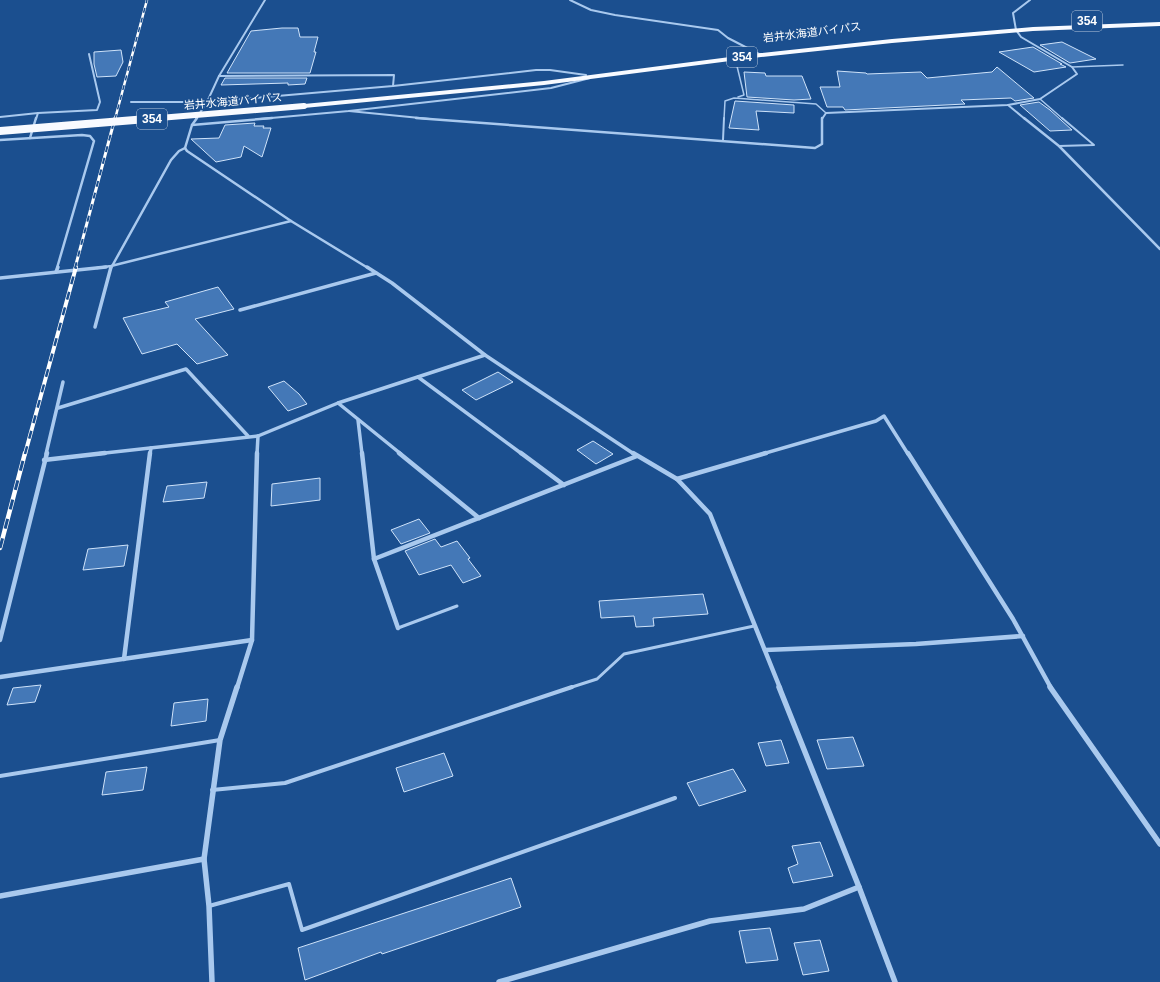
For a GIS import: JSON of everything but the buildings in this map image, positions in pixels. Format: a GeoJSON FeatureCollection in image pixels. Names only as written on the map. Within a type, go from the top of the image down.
{"type":"FeatureCollection","features":[{"type":"Feature","properties":{"kind":"highway","name":"岩井水海道バイパス"},"geometry":{"type":"LineString","coordinates":[[0,131],[304,106],[598,77],[735,58],[1015,27],[1160,19]]}},
{"type":"Feature","properties":{"kind":"highway","name":"岩井水海道バイパス"},"geometry":{"type":"LineString","coordinates":[[955,29],[1160,24]]}},
{"type":"Feature","properties":{"kind":"highway","name":"岩井水海道バイパス"},"geometry":{"type":"LineString","coordinates":[[468,90],[586,75],[810,43]]}},
{"type":"Feature","properties":{"kind":"street"},"geometry":{"type":"LineString","coordinates":[[95,327],[111,266],[171,160],[178,151],[185,148],[192,125],[207,102],[219,76],[265,0]]}},
{"type":"Feature","properties":{"kind":"street"},"geometry":{"type":"LineString","coordinates":[[570,0],[591,10],[615,16],[718,30],[728,38],[755,50],[761,55]]}},
{"type":"Feature","properties":{"kind":"street"},"geometry":{"type":"LineString","coordinates":[[349,111],[378,115],[815,148],[822,144],[822,117],[826,113],[1008,105],[1040,99],[1077,74],[1072,67],[1021,37],[1015,27],[1013,13],[1030,0]]}},
{"type":"Feature","properties":{"kind":"street"},"geometry":{"type":"LineString","coordinates":[[1,117],[38,113],[97,110],[100,102],[89,54]]}},
{"type":"Feature","properties":{"kind":"street"},"geometry":{"type":"LineString","coordinates":[[131,102],[207,102],[393,86],[536,70],[550,70],[586,75]]}},
{"type":"Feature","properties":{"kind":"street"},"geometry":{"type":"LineString","coordinates":[[219,76],[394,75],[393,86]]}},
{"type":"Feature","properties":{"kind":"street"},"geometry":{"type":"LineString","coordinates":[[192,125],[349,111],[551,88],[598,77]]}},
{"type":"Feature","properties":{"kind":"street"},"geometry":{"type":"LineString","coordinates":[[1008,105],[1059,146],[1160,249]]}},
{"type":"Feature","properties":{"kind":"street"},"geometry":{"type":"LineString","coordinates":[[30,138],[38,113]]}},
{"type":"Feature","properties":{"kind":"street"},"geometry":{"type":"LineString","coordinates":[[0,140],[82,135],[90,136],[94,141],[56,272]]}},
{"type":"Feature","properties":{"kind":"street"},"geometry":{"type":"LineString","coordinates":[[185,148],[211,169],[291,222],[338,248],[392,283],[485,355],[637,456],[677,479],[710,514],[859,887],[895,982]]}},
{"type":"Feature","properties":{"kind":"street"},"geometry":{"type":"LineString","coordinates":[[0,278],[111,266],[291,222]]}},
{"type":"Feature","properties":{"kind":"street"},"geometry":{"type":"LineString","coordinates":[[240,310],[376,273]]}},
{"type":"Feature","properties":{"kind":"street"},"geometry":{"type":"LineString","coordinates":[[44,460],[258,436],[338,403],[485,355]]}},
{"type":"Feature","properties":{"kind":"street"},"geometry":{"type":"LineString","coordinates":[[58,408],[186,368],[248,436]]}},
{"type":"Feature","properties":{"kind":"street"},"geometry":{"type":"LineString","coordinates":[[418,378],[564,485]]}},
{"type":"Feature","properties":{"kind":"street"},"geometry":{"type":"LineString","coordinates":[[0,640],[58,408],[62,382]]}},
{"type":"Feature","properties":{"kind":"street"},"geometry":{"type":"LineString","coordinates":[[338,403],[479,518]]}},
{"type":"Feature","properties":{"kind":"street"},"geometry":{"type":"LineString","coordinates":[[677,479],[876,421],[884,416],[1022,636],[1052,691],[1160,844]]}},
{"type":"Feature","properties":{"kind":"street"},"geometry":{"type":"LineString","coordinates":[[358,420],[374,559],[398,628]]}},
{"type":"Feature","properties":{"kind":"street"},"geometry":{"type":"LineString","coordinates":[[212,982],[209,906],[204,859],[212,790],[220,740],[252,640],[258,436]]}},
{"type":"Feature","properties":{"kind":"street"},"geometry":{"type":"LineString","coordinates":[[124,659],[151,448]]}},
{"type":"Feature","properties":{"kind":"street"},"geometry":{"type":"LineString","coordinates":[[374,559],[637,456]]}},
{"type":"Feature","properties":{"kind":"street"},"geometry":{"type":"LineString","coordinates":[[765,650],[916,644],[1022,636]]}},
{"type":"Feature","properties":{"kind":"street"},"geometry":{"type":"LineString","coordinates":[[0,677],[252,640]]}},
{"type":"Feature","properties":{"kind":"street"},"geometry":{"type":"LineString","coordinates":[[0,896],[204,859]]}},
{"type":"Feature","properties":{"kind":"street"},"geometry":{"type":"LineString","coordinates":[[499,982],[710,921],[804,909],[859,887]]}},
{"type":"Feature","properties":{"kind":"lane"},"geometry":{"type":"LineString","coordinates":[[723,140],[725,101],[744,95],[735,58]]}},
{"type":"Feature","properties":{"kind":"lane"},"geometry":{"type":"LineString","coordinates":[[1072,67],[1124,65]]}},
{"type":"Feature","properties":{"kind":"lane"},"geometry":{"type":"LineString","coordinates":[[734,98],[816,104],[826,113]]}},
{"type":"Feature","properties":{"kind":"lane"},"geometry":{"type":"LineString","coordinates":[[1040,99],[1094,145],[1059,146]]}},
{"type":"Feature","properties":{"kind":"lane"},"geometry":{"type":"LineString","coordinates":[[398,628],[457,606]]}},
{"type":"Feature","properties":{"kind":"lane"},"geometry":{"type":"LineString","coordinates":[[212,790],[285,784],[597,679],[624,654],[754,626]]}},
{"type":"Feature","properties":{"kind":"lane"},"geometry":{"type":"LineString","coordinates":[[0,776],[220,740]]}},
{"type":"Feature","properties":{"kind":"lane"},"geometry":{"type":"LineString","coordinates":[[209,906],[289,884],[302,930],[675,798]]}},
{"type":"Feature","properties":{"kind":"railway"},"geometry":{"type":"LineString","coordinates":[[115,119],[147,0]]}},
{"type":"Feature","properties":{"kind":"railway"},"geometry":{"type":"LineString","coordinates":[[75,268],[115,118]]}},
{"type":"Feature","properties":{"kind":"railway"},"geometry":{"type":"LineString","coordinates":[[25,454],[76,267]]}},
{"type":"Feature","properties":{"kind":"railway"},"geometry":{"type":"LineString","coordinates":[[0,548],[25,453]]}}]}
